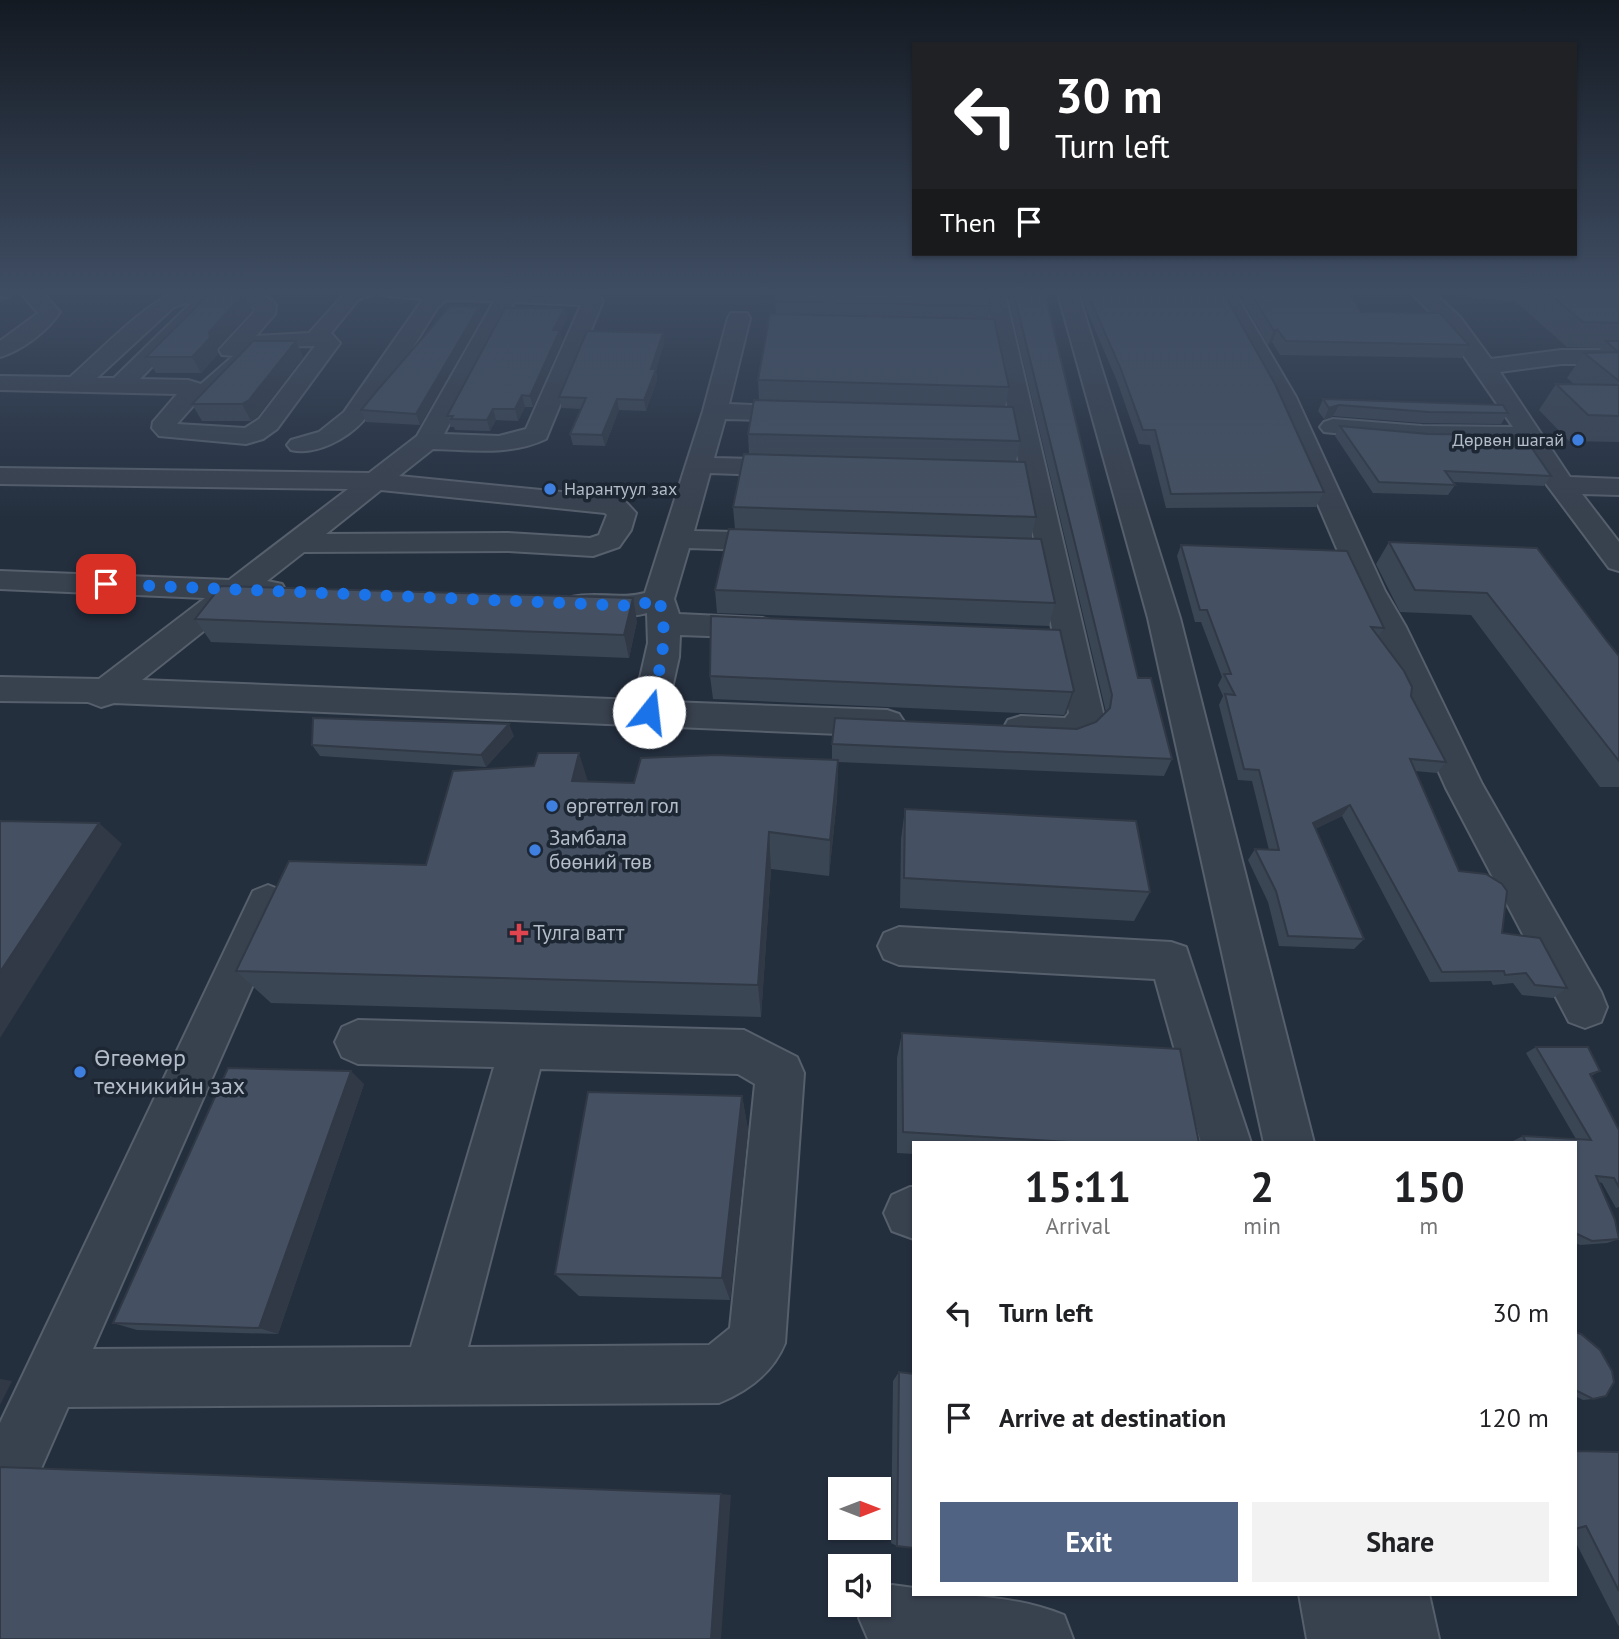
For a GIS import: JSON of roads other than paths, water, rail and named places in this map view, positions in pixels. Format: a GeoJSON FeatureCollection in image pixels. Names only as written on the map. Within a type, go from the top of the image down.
{"type":"FeatureCollection","features":[{"type":"Feature","properties":{"kind":"street"},"geometry":{"type":"LineString","coordinates":[[75,385],[96,366]]}},
{"type":"Feature","properties":{"kind":"street"},"geometry":{"type":"LineString","coordinates":[[120,386],[139,366]]}},
{"type":"Feature","properties":{"kind":"street"},"geometry":{"type":"LineString","coordinates":[[216,366],[165,422],[164,428],[168,431],[254,434],[268,424],[311,366]]}},
{"type":"Feature","properties":{"kind":"street"},"geometry":{"type":"LineString","coordinates":[[0,383],[120,386],[190,395],[216,386],[236,366]]}},
{"type":"Feature","properties":{"kind":"street"},"geometry":{"type":"LineString","coordinates":[[300,445],[328,437],[354,417],[388,366]]}},
{"type":"Feature","properties":{"kind":"street"},"geometry":{"type":"LineString","coordinates":[[0,708],[74,709],[110,691],[427,441],[468,366]]}},
{"type":"Feature","properties":{"kind":"street"},"geometry":{"type":"LineString","coordinates":[[427,441],[525,441],[537,434],[565,366]]}},
{"type":"Feature","properties":{"kind":"street"},"geometry":{"type":"LineString","coordinates":[[649,712],[660,671],[663,612],[676,539],[697,465],[731,366]]}},
{"type":"Feature","properties":{"kind":"street"},"geometry":{"type":"LineString","coordinates":[[989,727],[1071,731],[1086,721],[1058,640],[998,366]]}},
{"type":"Feature","properties":{"kind":"street"},"geometry":{"type":"LineString","coordinates":[[1090,366],[1164,618],[1289,1141]]}},
{"type":"Feature","properties":{"kind":"street"},"geometry":{"type":"LineString","coordinates":[[1267,366],[1284,397],[1365,580],[1390,627],[1465,788],[1585,1007]]}},
{"type":"Feature","properties":{"kind":"street"},"geometry":{"type":"LineString","coordinates":[[1489,366],[1485,367],[1561,485],[1619,562]]}},
{"type":"Feature","properties":{"kind":"street"},"geometry":{"type":"LineString","coordinates":[[715,411],[822,414]]}},
{"type":"Feature","properties":{"kind":"street"},"geometry":{"type":"LineString","coordinates":[[1333,427],[1422,434],[1530,435]]}},
{"type":"Feature","properties":{"kind":"street"},"geometry":{"type":"LineString","coordinates":[[697,465],[819,468]]}},
{"type":"Feature","properties":{"kind":"street"},"geometry":{"type":"LineString","coordinates":[[0,476],[373,481],[612,505],[622,513],[617,530],[609,541],[593,547],[508,542],[299,543]]}},
{"type":"Feature","properties":{"kind":"street"},"geometry":{"type":"LineString","coordinates":[[1561,485],[1619,486]]}},
{"type":"Feature","properties":{"kind":"street"},"geometry":{"type":"LineString","coordinates":[[676,539],[801,543]]}},
{"type":"Feature","properties":{"kind":"street"},"geometry":{"type":"LineString","coordinates":[[0,580],[293,592]]}},
{"type":"Feature","properties":{"kind":"street"},"geometry":{"type":"LineString","coordinates":[[553,603],[635,606],[788,629]]}},
{"type":"Feature","properties":{"kind":"street"},"geometry":{"type":"LineString","coordinates":[[0,689],[110,691],[921,724]]}},
{"type":"Feature","properties":{"kind":"street"},"geometry":{"type":"LineString","coordinates":[[0,1490],[268,903]]}},
{"type":"Feature","properties":{"kind":"street"},"geometry":{"type":"LineString","coordinates":[[898,946],[1171,961],[1225,1141]]}},
{"type":"Feature","properties":{"kind":"street"},"geometry":{"type":"LineString","coordinates":[[52,1378],[719,1374],[757,1343],[780,1073],[744,1052],[358,1042]]}},
{"type":"Feature","properties":{"kind":"street"},"geometry":{"type":"LineString","coordinates":[[432,1375],[523,1046]]}},
{"type":"Feature","properties":{"kind":"street"},"geometry":{"type":"LineString","coordinates":[[1331,1596],[1340,1639]]}},
{"type":"Feature","properties":{"kind":"street"},"geometry":{"type":"LineString","coordinates":[[1395,1596],[1406,1639]]}},
{"type":"Feature","properties":{"kind":"street"},"geometry":{"type":"LineString","coordinates":[[892,1618],[1040,1639]]}},
{"type":"Feature","properties":{"kind":"place","name":"Дөрвөн шагай"},"geometry":{"type":"Point","coordinates":[1578,440]}},
{"type":"Feature","properties":{"kind":"place","name":"Нарантуул зах"},"geometry":{"type":"Point","coordinates":[550,489]}},
{"type":"Feature","properties":{"kind":"place","name":"өргөтгөл гол"},"geometry":{"type":"Point","coordinates":[552,806]}},
{"type":"Feature","properties":{"kind":"place","name":"Замбала бөөний төв"},"geometry":{"type":"Point","coordinates":[535,850]}},
{"type":"Feature","properties":{"kind":"place","name":"Тулга ватт"},"geometry":{"type":"Point","coordinates":[519,933]}},
{"type":"Feature","properties":{"kind":"place","name":"Өгөөмөр техникийн зах"},"geometry":{"type":"Point","coordinates":[80,1072]}}]}
